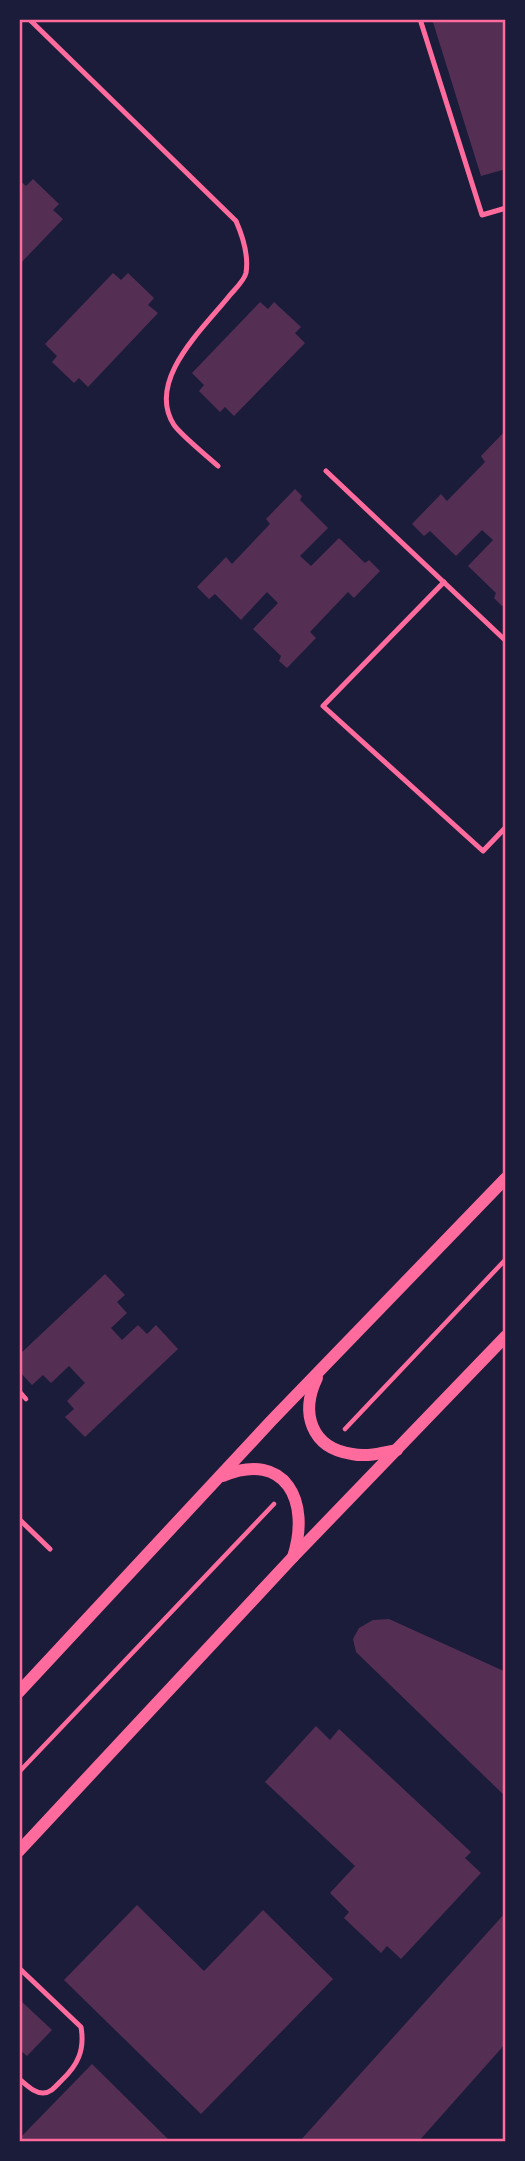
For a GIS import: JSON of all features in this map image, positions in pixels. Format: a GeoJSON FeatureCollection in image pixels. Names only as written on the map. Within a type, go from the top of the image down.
{"type":"FeatureCollection","features":[{"type":"Feature","properties":{"kind":"street"},"geometry":{"type":"LineString","coordinates":[[19,1692],[218,1478],[506,1178]]}},
{"type":"Feature","properties":{"kind":"street"},"geometry":{"type":"LineString","coordinates":[[19,1851],[293,1557],[506,1336]]}},
{"type":"Feature","properties":{"kind":"street"},"geometry":{"type":"LineString","coordinates":[[322,1369],[310,1393],[309,1421],[317,1434],[329,1445],[354,1455],[397,1450]]}},
{"type":"Feature","properties":{"kind":"street"},"geometry":{"type":"LineString","coordinates":[[218,1478],[240,1469],[268,1470],[281,1478],[298,1502],[300,1516],[293,1557]]}},
{"type":"Feature","properties":{"kind":"lane"},"geometry":{"type":"LineString","coordinates":[[29,19],[236,221],[245,246],[245,276],[179,358],[168,381],[167,394],[168,410],[174,425],[218,466]]}},
{"type":"Feature","properties":{"kind":"lane"},"geometry":{"type":"LineString","coordinates":[[420,19],[482,215],[506,208]]}},
{"type":"Feature","properties":{"kind":"lane"},"geometry":{"type":"LineString","coordinates":[[326,471],[506,641]]}},
{"type":"Feature","properties":{"kind":"lane"},"geometry":{"type":"LineString","coordinates":[[444,583],[323,706],[483,851],[506,827]]}},
{"type":"Feature","properties":{"kind":"lane"},"geometry":{"type":"LineString","coordinates":[[19,1519],[50,1549]]}},
{"type":"Feature","properties":{"kind":"lane"},"geometry":{"type":"LineString","coordinates":[[19,1968],[81,2026],[83,2046],[74,2069],[52,2090],[41,2093],[34,2091],[19,2079]]}},
{"type":"Feature","properties":{"kind":"path"},"geometry":{"type":"LineString","coordinates":[[329,1445],[506,1259]]}},
{"type":"Feature","properties":{"kind":"path"},"geometry":{"type":"LineString","coordinates":[[19,1391],[26,1399]]}},
{"type":"Feature","properties":{"kind":"path"},"geometry":{"type":"LineString","coordinates":[[19,1772],[289,1488]]}},
{"type":"Feature","properties":{"kind":"building"},"geometry":{"type":"Polygon","coordinates":[[[432,19],[506,19],[506,169],[481,176],[432,19]]]}},
{"type":"Feature","properties":{"kind":"building"},"geometry":{"type":"Polygon","coordinates":[[[33,179],[59,204],[53,210],[63,219],[19,265],[19,180],[26,186],[33,179]]]}},
{"type":"Feature","properties":{"kind":"building"},"geometry":{"type":"Polygon","coordinates":[[[113,273],[121,280],[128,273],[154,298],[148,305],[158,313],[88,387],[79,378],[74,383],[52,362],[57,356],[45,344],[113,273]]]}},
{"type":"Feature","properties":{"kind":"building"},"geometry":{"type":"Polygon","coordinates":[[[260,302],[268,309],[274,302],[301,327],[295,333],[305,343],[234,416],[225,407],[220,412],[199,391],[204,385],[192,373],[260,302]]]}},
{"type":"Feature","properties":{"kind":"building"},"geometry":{"type":"Polygon","coordinates":[[[506,430],[506,602],[502,606],[494,598],[496,593],[468,566],[493,540],[482,530],[456,556],[430,531],[424,536],[412,524],[441,494],[447,501],[485,462],[481,456],[506,430]]]}},
{"type":"Feature","properties":{"kind":"building"},"geometry":{"type":"Polygon","coordinates":[[[295,489],[302,496],[300,500],[328,528],[300,556],[311,566],[339,538],[365,563],[369,560],[380,571],[354,598],[348,592],[310,632],[316,638],[287,668],[279,661],[281,656],[253,629],[278,603],[267,592],[241,620],[215,594],[209,599],[197,587],[226,557],[232,564],[270,524],[266,519],[295,489]]]}},
{"type":"Feature","properties":{"kind":"building"},"geometry":{"type":"Polygon","coordinates":[[[105,1274],[125,1295],[117,1302],[127,1313],[111,1328],[122,1340],[138,1325],[147,1334],[156,1325],[178,1349],[85,1437],[65,1417],[74,1409],[67,1401],[85,1383],[69,1366],[51,1383],[43,1375],[32,1385],[19,1371],[19,1355],[105,1274]]]}},
{"type":"Feature","properties":{"kind":"building"},"geometry":{"type":"Polygon","coordinates":[[[389,1619],[506,1672],[506,1797],[356,1652],[353,1639],[359,1628],[373,1620],[389,1619]]]}},
{"type":"Feature","properties":{"kind":"building"},"geometry":{"type":"Polygon","coordinates":[[[316,1726],[330,1740],[339,1729],[471,1852],[465,1858],[481,1873],[401,1959],[387,1946],[381,1953],[344,1918],[349,1912],[330,1893],[355,1866],[265,1782],[316,1726]]]}},
{"type":"Feature","properties":{"kind":"building"},"geometry":{"type":"Polygon","coordinates":[[[137,1905],[204,1971],[263,1910],[333,1979],[201,2114],[64,1980],[137,1905]]]}},
{"type":"Feature","properties":{"kind":"building"},"geometry":{"type":"Polygon","coordinates":[[[506,1912],[506,2043],[418,2142],[299,2142],[506,1912]]]}},
{"type":"Feature","properties":{"kind":"building"},"geometry":{"type":"Polygon","coordinates":[[[19,1999],[52,2030],[27,2056],[19,2049],[19,1999]]]}},
{"type":"Feature","properties":{"kind":"building"},"geometry":{"type":"Polygon","coordinates":[[[92,2064],[171,2142],[19,2142],[92,2064]]]}}]}
